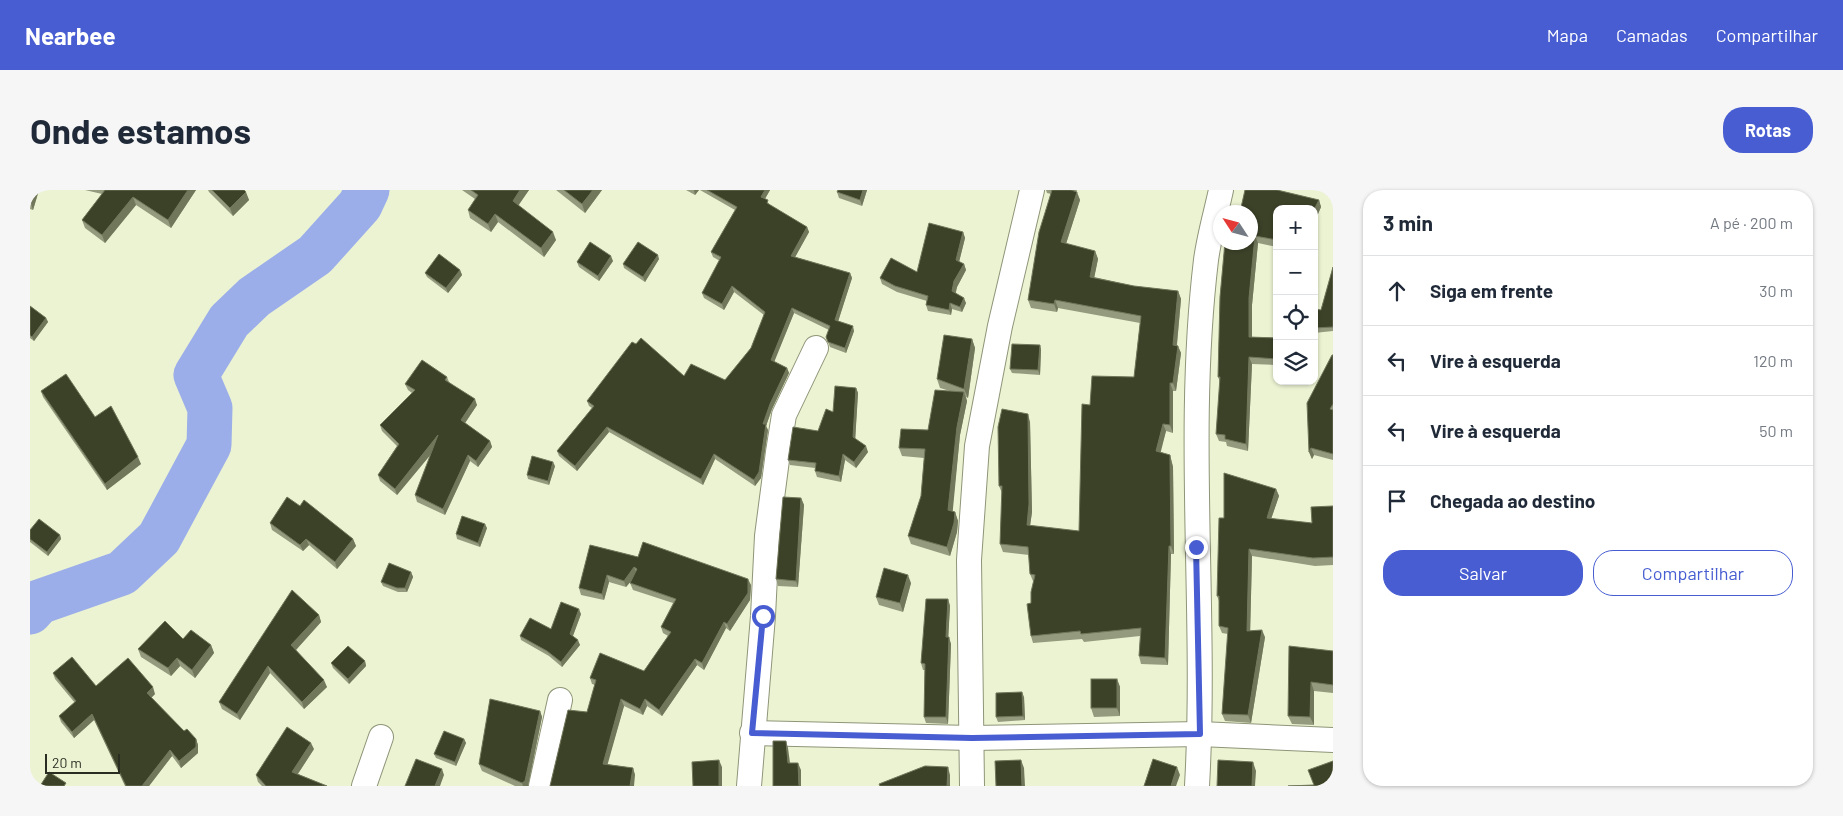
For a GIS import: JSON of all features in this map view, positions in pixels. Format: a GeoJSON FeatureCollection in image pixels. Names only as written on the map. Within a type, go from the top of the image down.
{"type":"FeatureCollection","features":[{"type":"Feature","properties":{"kind":"street"},"geometry":{"type":"LineString","coordinates":[[972,786],[969,560],[977,446],[1000,326],[1032,190]]}},
{"type":"Feature","properties":{"kind":"street"},"geometry":{"type":"LineString","coordinates":[[1197,786],[1200,734],[1196,547],[1197,375],[1206,259],[1220,190]]}},
{"type":"Feature","properties":{"kind":"street"},"geometry":{"type":"LineString","coordinates":[[749,786],[752,733],[759,673],[767,536],[784,415],[816,348]]}},
{"type":"Feature","properties":{"kind":"street"},"geometry":{"type":"LineString","coordinates":[[541,786],[560,700]]}},
{"type":"Feature","properties":{"kind":"street"},"geometry":{"type":"LineString","coordinates":[[752,733],[972,738],[1200,734],[1333,740]]}},
{"type":"Feature","properties":{"kind":"street"},"geometry":{"type":"LineString","coordinates":[[364,786],[381,737]]}},
{"type":"Feature","properties":{"kind":"building"},"geometry":{"type":"Polygon","coordinates":[[[105,190],[188,190],[168,220],[133,197],[102,235],[82,220],[105,190]]]}},
{"type":"Feature","properties":{"kind":"building"},"geometry":{"type":"Polygon","coordinates":[[[212,190],[244,190],[246,192],[230,208],[212,190]]]}},
{"type":"Feature","properties":{"kind":"building"},"geometry":{"type":"Polygon","coordinates":[[[471,190],[520,190],[513,201],[553,232],[541,248],[495,214],[488,224],[468,210],[478,195],[471,190]]]}},
{"type":"Feature","properties":{"kind":"building"},"geometry":{"type":"Polygon","coordinates":[[[564,190],[593,190],[582,204],[564,190]]]}},
{"type":"Feature","properties":{"kind":"building"},"geometry":{"type":"Polygon","coordinates":[[[707,190],[765,190],[761,197],[768,200],[767,203],[807,227],[791,256],[850,273],[835,320],[853,326],[845,348],[828,342],[826,337],[830,326],[792,308],[771,360],[787,368],[763,424],[766,424],[759,472],[754,480],[714,454],[701,479],[607,427],[575,466],[557,451],[594,406],[587,401],[632,342],[636,344],[641,338],[684,376],[691,364],[725,380],[751,348],[765,312],[732,286],[722,304],[702,293],[721,257],[711,252],[737,207],[707,190]]]}},
{"type":"Feature","properties":{"kind":"building"},"geometry":{"type":"Polygon","coordinates":[[[838,190],[863,190],[860,200],[837,192],[838,190]]]}},
{"type":"Feature","properties":{"kind":"building"},"geometry":{"type":"Polygon","coordinates":[[[1052,190],[1071,190],[1077,192],[1061,242],[1095,251],[1090,277],[1134,286],[1178,291],[1173,345],[1178,346],[1173,383],[1170,383],[1170,425],[1163,424],[1156,451],[1170,455],[1171,546],[1169,546],[1165,658],[1139,656],[1141,628],[1081,634],[1080,631],[1031,636],[1027,604],[1031,603],[1031,592],[1035,575],[1030,574],[1028,547],[1000,544],[1002,486],[999,486],[998,427],[1002,409],[1028,414],[1029,504],[1027,525],[1079,531],[1082,404],[1090,405],[1092,376],[1134,377],[1141,316],[1055,300],[1054,304],[1028,300],[1039,232],[1052,190]]]}},
{"type":"Feature","properties":{"kind":"building"},"geometry":{"type":"Polygon","coordinates":[[[1245,190],[1277,190],[1319,200],[1316,205],[1273,205],[1273,239],[1258,237],[1258,205],[1242,205],[1245,190]]]}},
{"type":"Feature","properties":{"kind":"building"},"geometry":{"type":"Polygon","coordinates":[[[929,223],[963,232],[956,260],[964,264],[954,281],[952,291],[964,298],[960,307],[950,303],[949,310],[926,305],[928,296],[895,286],[880,278],[891,258],[917,272],[929,223]]]}},
{"type":"Feature","properties":{"kind":"building"},"geometry":{"type":"Polygon","coordinates":[[[590,242],[611,256],[598,276],[577,262],[590,242]]]}},
{"type":"Feature","properties":{"kind":"building"},"geometry":{"type":"Polygon","coordinates":[[[638,242],[658,255],[643,277],[623,264],[638,242]]]}},
{"type":"Feature","properties":{"kind":"building"},"geometry":{"type":"Polygon","coordinates":[[[1224,250],[1254,250],[1249,298],[1249,337],[1273,338],[1273,359],[1249,357],[1246,444],[1225,439],[1225,435],[1216,434],[1220,377],[1218,377],[1220,297],[1224,250]]]}},
{"type":"Feature","properties":{"kind":"building"},"geometry":{"type":"Polygon","coordinates":[[[439,254],[460,270],[446,288],[425,273],[439,254]]]}},
{"type":"Feature","properties":{"kind":"building"},"geometry":{"type":"Polygon","coordinates":[[[1333,267],[1333,327],[1318,328],[1318,310],[1321,310],[1333,267]]]}},
{"type":"Feature","properties":{"kind":"building"},"geometry":{"type":"Polygon","coordinates":[[[30,306],[46,318],[32,337],[30,335],[30,306]]]}},
{"type":"Feature","properties":{"kind":"building"},"geometry":{"type":"Polygon","coordinates":[[[944,335],[972,339],[964,389],[937,379],[944,335]]]}},
{"type":"Feature","properties":{"kind":"building"},"geometry":{"type":"Polygon","coordinates":[[[1012,344],[1040,345],[1038,370],[1010,369],[1012,344]]]}},
{"type":"Feature","properties":{"kind":"building"},"geometry":{"type":"Polygon","coordinates":[[[1333,355],[1333,404],[1330,409],[1333,410],[1333,454],[1311,448],[1309,452],[1307,403],[1333,355]]]}},
{"type":"Feature","properties":{"kind":"building"},"geometry":{"type":"Polygon","coordinates":[[[422,360],[447,377],[445,380],[475,399],[461,420],[490,441],[476,461],[468,455],[443,509],[415,495],[438,435],[395,489],[378,475],[399,444],[380,425],[415,390],[405,384],[422,360]]]}},
{"type":"Feature","properties":{"kind":"building"},"geometry":{"type":"Polygon","coordinates":[[[66,374],[95,417],[111,406],[138,457],[105,484],[41,391],[66,374]]]}},
{"type":"Feature","properties":{"kind":"building"},"geometry":{"type":"Polygon","coordinates":[[[835,386],[856,388],[853,437],[866,446],[854,462],[843,454],[839,476],[815,471],[816,463],[788,460],[793,427],[818,431],[826,409],[833,412],[835,386]]]}},
{"type":"Feature","properties":{"kind":"building"},"geometry":{"type":"Polygon","coordinates":[[[935,390],[964,392],[957,427],[948,510],[955,512],[954,523],[947,547],[908,536],[921,496],[925,449],[899,448],[901,429],[928,430],[935,390]]]}},
{"type":"Feature","properties":{"kind":"building"},"geometry":{"type":"Polygon","coordinates":[[[532,456],[553,462],[548,481],[527,475],[532,456]]]}},
{"type":"Feature","properties":{"kind":"building"},"geometry":{"type":"Polygon","coordinates":[[[1224,473],[1276,489],[1267,518],[1312,523],[1311,507],[1333,506],[1333,557],[1313,558],[1249,549],[1247,631],[1262,630],[1248,715],[1222,714],[1228,628],[1219,626],[1219,596],[1217,596],[1219,518],[1224,518],[1224,473]]]}},
{"type":"Feature","properties":{"kind":"building"},"geometry":{"type":"Polygon","coordinates":[[[287,497],[300,506],[304,500],[353,539],[335,562],[306,539],[300,545],[270,523],[287,497]]]}},
{"type":"Feature","properties":{"kind":"building"},"geometry":{"type":"Polygon","coordinates":[[[783,497],[801,498],[796,581],[776,579],[783,497]]]}},
{"type":"Feature","properties":{"kind":"building"},"geometry":{"type":"Polygon","coordinates":[[[462,516],[485,524],[478,543],[456,534],[462,516]]]}},
{"type":"Feature","properties":{"kind":"building"},"geometry":{"type":"Polygon","coordinates":[[[39,519],[60,535],[47,552],[30,539],[30,530],[39,519]]]}},
{"type":"Feature","properties":{"kind":"building"},"geometry":{"type":"Polygon","coordinates":[[[643,542],[748,579],[748,593],[727,624],[724,622],[702,663],[695,659],[659,710],[645,699],[640,709],[621,699],[603,764],[633,768],[630,786],[550,786],[568,710],[587,712],[596,680],[590,678],[600,653],[644,671],[671,632],[661,627],[676,599],[630,583],[637,569],[634,567],[624,581],[607,575],[602,594],[579,588],[590,545],[638,557],[643,542]]]}},
{"type":"Feature","properties":{"kind":"building"},"geometry":{"type":"Polygon","coordinates":[[[389,563],[411,572],[405,588],[397,588],[381,582],[389,563]]]}},
{"type":"Feature","properties":{"kind":"building"},"geometry":{"type":"Polygon","coordinates":[[[884,568],[908,575],[900,603],[876,597],[884,568]]]}},
{"type":"Feature","properties":{"kind":"building"},"geometry":{"type":"Polygon","coordinates":[[[292,590],[319,615],[291,645],[324,680],[302,702],[268,666],[237,714],[219,702],[292,590]]]}},
{"type":"Feature","properties":{"kind":"building"},"geometry":{"type":"Polygon","coordinates":[[[926,599],[948,599],[946,637],[949,637],[946,717],[924,717],[925,664],[921,663],[926,599]]]}},
{"type":"Feature","properties":{"kind":"building"},"geometry":{"type":"Polygon","coordinates":[[[561,602],[579,609],[570,634],[578,640],[561,662],[547,651],[520,636],[530,618],[551,629],[561,602]]]}},
{"type":"Feature","properties":{"kind":"building"},"geometry":{"type":"Polygon","coordinates":[[[165,621],[183,639],[191,630],[211,645],[192,670],[177,658],[168,668],[138,649],[165,621]]]}},
{"type":"Feature","properties":{"kind":"building"},"geometry":{"type":"Polygon","coordinates":[[[348,646],[365,661],[348,679],[331,663],[348,646]]]}},
{"type":"Feature","properties":{"kind":"building"},"geometry":{"type":"Polygon","coordinates":[[[1289,646],[1333,651],[1333,685],[1311,682],[1310,717],[1288,716],[1289,646]]]}},
{"type":"Feature","properties":{"kind":"building"},"geometry":{"type":"Polygon","coordinates":[[[72,657],[96,686],[128,658],[153,687],[147,693],[184,731],[187,729],[196,739],[196,747],[179,761],[170,750],[142,786],[126,786],[92,714],[72,732],[59,716],[76,701],[53,673],[72,657]]]}},
{"type":"Feature","properties":{"kind":"building"},"geometry":{"type":"Polygon","coordinates":[[[1091,679],[1117,679],[1117,708],[1091,708],[1091,679]]]}},
{"type":"Feature","properties":{"kind":"building"},"geometry":{"type":"Polygon","coordinates":[[[1022,692],[1023,716],[996,717],[996,693],[1022,692]]]}},
{"type":"Feature","properties":{"kind":"building"},"geometry":{"type":"Polygon","coordinates":[[[490,699],[540,711],[525,781],[522,783],[479,764],[490,699]]]}},
{"type":"Feature","properties":{"kind":"building"},"geometry":{"type":"Polygon","coordinates":[[[287,727],[311,743],[292,772],[327,786],[266,786],[256,775],[287,727]]]}},
{"type":"Feature","properties":{"kind":"building"},"geometry":{"type":"Polygon","coordinates":[[[444,731],[464,739],[455,762],[434,754],[444,731]]]}},
{"type":"Feature","properties":{"kind":"building"},"geometry":{"type":"Polygon","coordinates":[[[773,741],[786,741],[788,763],[798,763],[799,786],[773,786],[773,741]]]}},
{"type":"Feature","properties":{"kind":"building"},"geometry":{"type":"Polygon","coordinates":[[[416,759],[442,769],[435,786],[405,786],[416,759]]]}},
{"type":"Feature","properties":{"kind":"building"},"geometry":{"type":"Polygon","coordinates":[[[1153,759],[1177,767],[1171,786],[1144,786],[1153,759]]]}},
{"type":"Feature","properties":{"kind":"building"},"geometry":{"type":"Polygon","coordinates":[[[719,760],[719,786],[693,786],[692,762],[719,760]]]}},
{"type":"Feature","properties":{"kind":"building"},"geometry":{"type":"Polygon","coordinates":[[[1021,760],[1022,786],[996,786],[995,761],[1021,760]]]}},
{"type":"Feature","properties":{"kind":"building"},"geometry":{"type":"Polygon","coordinates":[[[1218,760],[1253,762],[1252,786],[1217,786],[1218,760]]]}},
{"type":"Feature","properties":{"kind":"building"},"geometry":{"type":"Polygon","coordinates":[[[1333,761],[1333,786],[1288,786],[1314,785],[1308,770],[1333,761]]]}},
{"type":"Feature","properties":{"kind":"building"},"geometry":{"type":"Polygon","coordinates":[[[925,766],[948,767],[947,786],[880,786],[879,784],[925,766]]]}},
{"type":"Feature","properties":{"kind":"building"},"geometry":{"type":"Polygon","coordinates":[[[49,772],[66,783],[64,786],[40,786],[49,772]]]}},
{"type":"Feature","properties":{"kind":"waterway"},"geometry":{"type":"LineString","coordinates":[[30,612],[39,602],[122,573],[159,538],[209,445],[210,408],[196,375],[229,321],[254,297],[315,255],[360,205],[367,190]]}},
{"type":"Feature","properties":{"kind":"route"},"geometry":{"type":"LineString","coordinates":[[763,616],[752,733],[897,738],[1200,734],[1196,547]]}}]}
